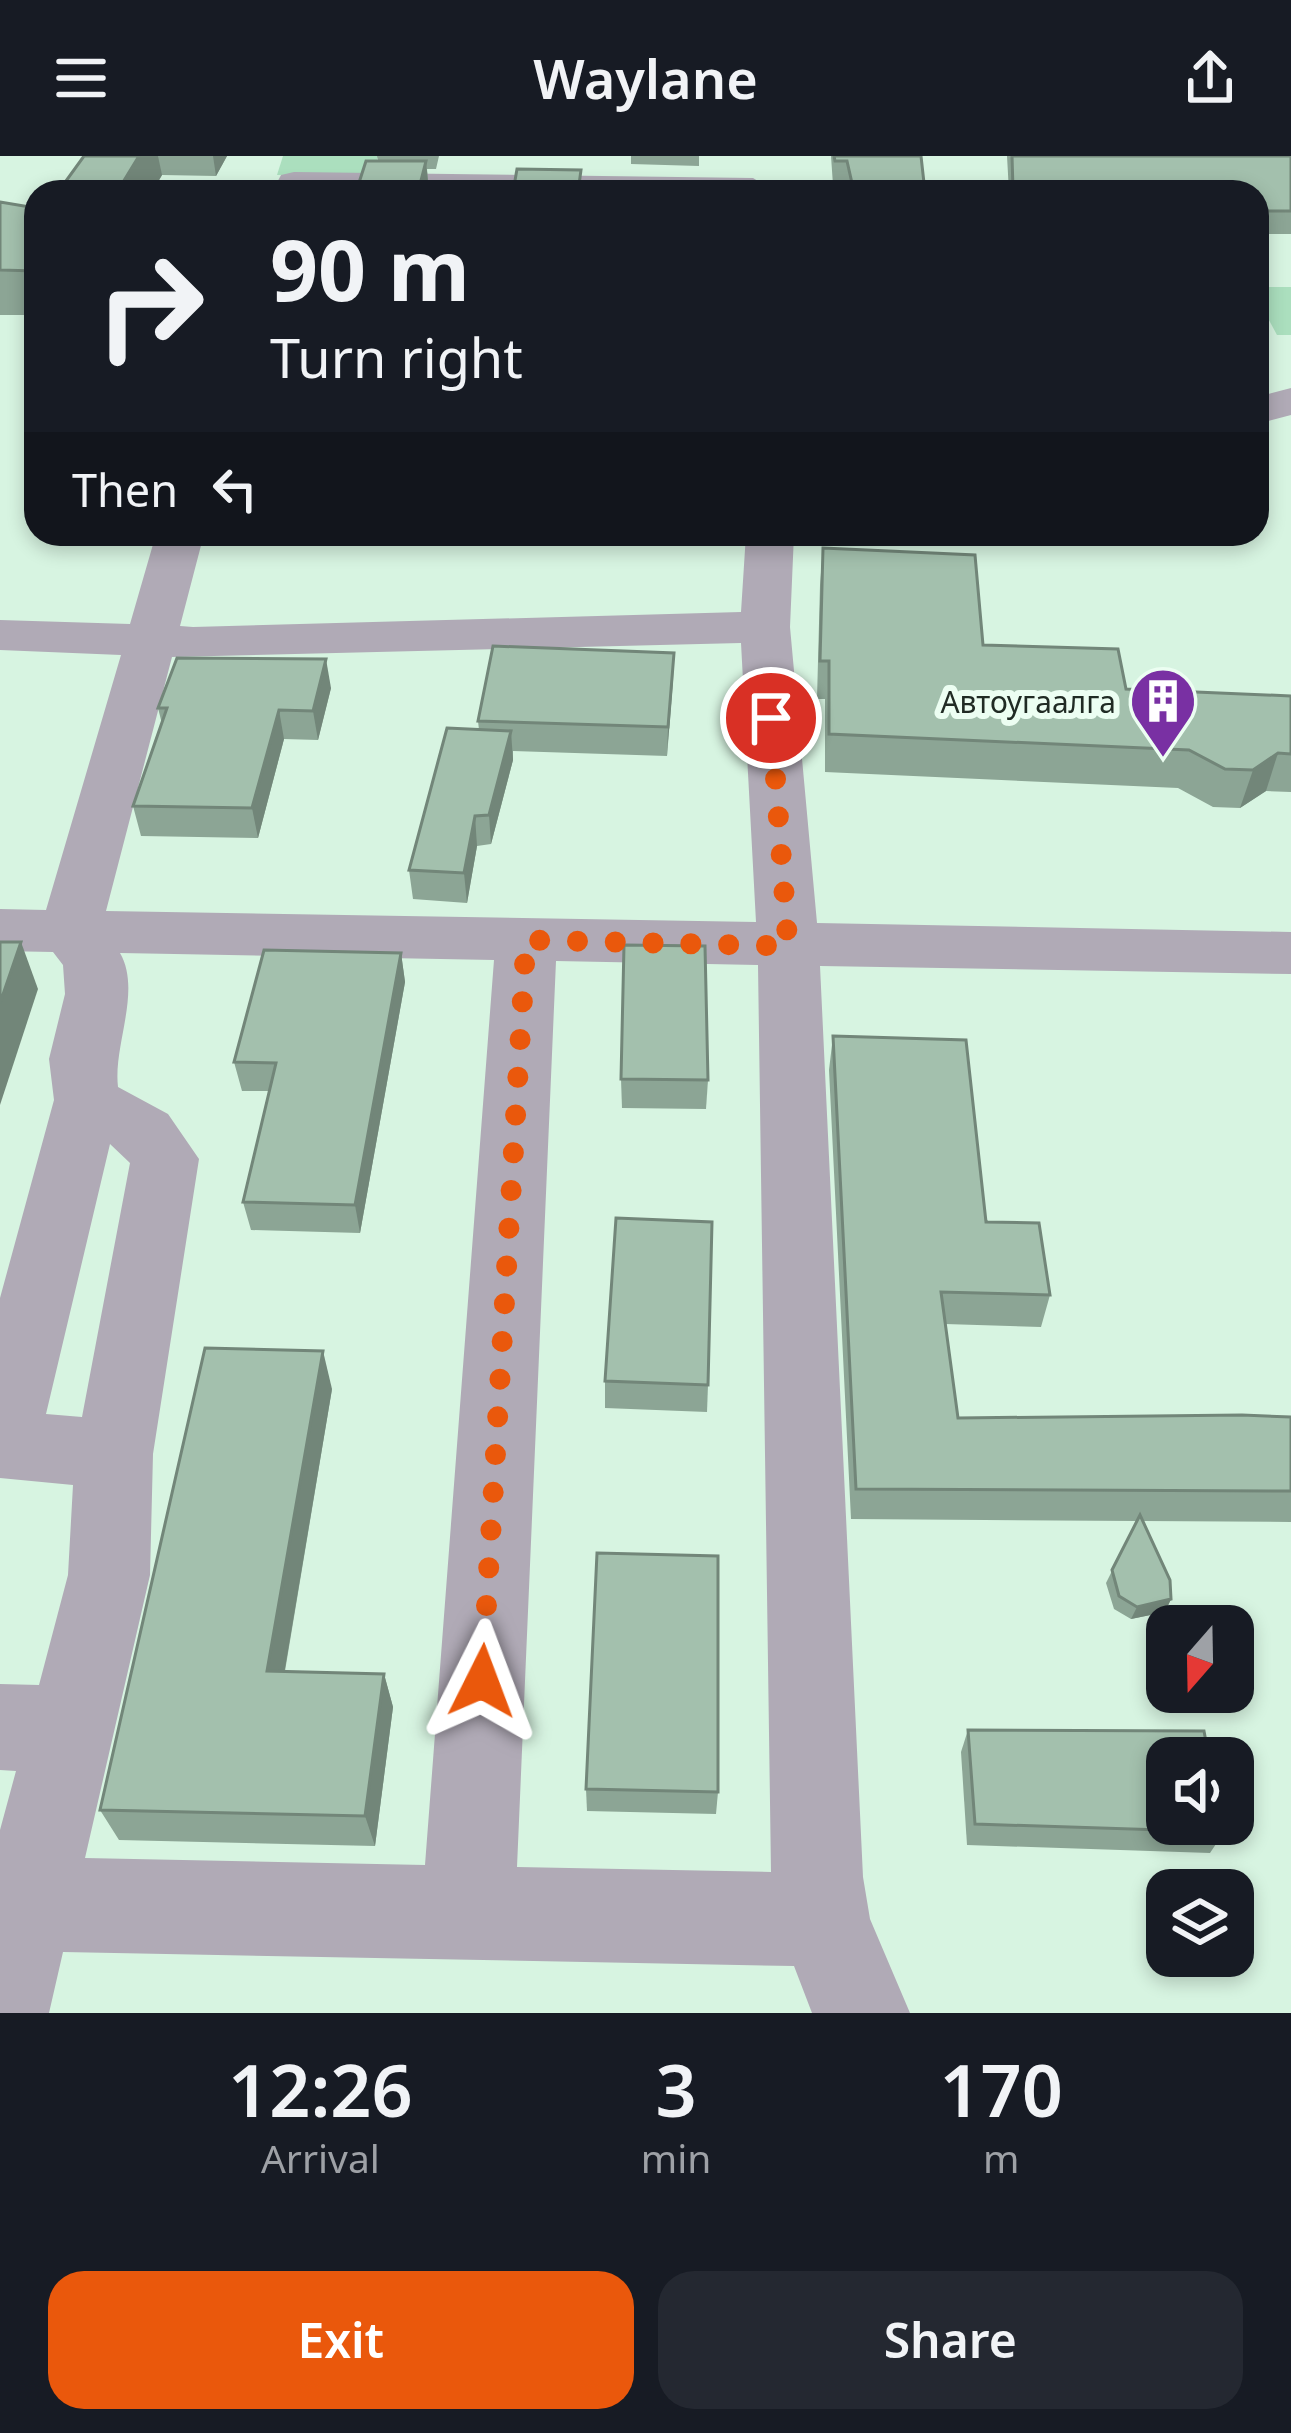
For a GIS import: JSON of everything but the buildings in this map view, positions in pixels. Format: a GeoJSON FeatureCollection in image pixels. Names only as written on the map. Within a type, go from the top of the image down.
{"type":"FeatureCollection","features":[{"type":"Feature","properties":{"kind":"street"},"geometry":{"type":"LineString","coordinates":[[350,180],[557,169],[753,179]]}},
{"type":"Feature","properties":{"kind":"street"},"geometry":{"type":"LineString","coordinates":[[35,931],[148,640],[176,546]]}},
{"type":"Feature","properties":{"kind":"street"},"geometry":{"type":"LineString","coordinates":[[769,546],[765,627],[788,946],[817,1877],[823,1920],[861,2013]]}},
{"type":"Feature","properties":{"kind":"street"},"geometry":{"type":"LineString","coordinates":[[0,635],[148,640],[765,627]]}},
{"type":"Feature","properties":{"kind":"street"},"geometry":{"type":"LineString","coordinates":[[35,931],[1291,953]]}},
{"type":"Feature","properties":{"kind":"street"},"geometry":{"type":"LineString","coordinates":[[35,931],[94,961],[96,994],[82,1059],[88,1100],[0,1442],[114,1454]]}},
{"type":"Feature","properties":{"kind":"street"},"geometry":{"type":"LineString","coordinates":[[468,1912],[526,940]]}},
{"type":"Feature","properties":{"kind":"street"},"geometry":{"type":"LineString","coordinates":[[0,2013],[27,1904],[35,1728],[109,1575],[114,1454],[165,1159],[144,1132],[88,1100]]}},
{"type":"Feature","properties":{"kind":"street"},"geometry":{"type":"LineString","coordinates":[[27,1904],[823,1920]]}},
{"type":"Feature","properties":{"kind":"green space"},"geometry":{"type":"Polygon","coordinates":[[[283,156],[378,156],[373,175],[277,175],[283,156]]]}},
{"type":"Feature","properties":{"kind":"green space"},"geometry":{"type":"Polygon","coordinates":[[[1269,287],[1291,287],[1291,335],[1277,335],[1269,320],[1269,287]]]}},
{"type":"Feature","properties":{"kind":"place","name":"Автоугаалга"},"geometry":{"type":"Point","coordinates":[1163,760]}},
{"type":"Feature","properties":{"kind":"route"},"geometry":{"type":"LineString","coordinates":[[482,1681],[526,940],[788,946],[771,718]]}}]}
